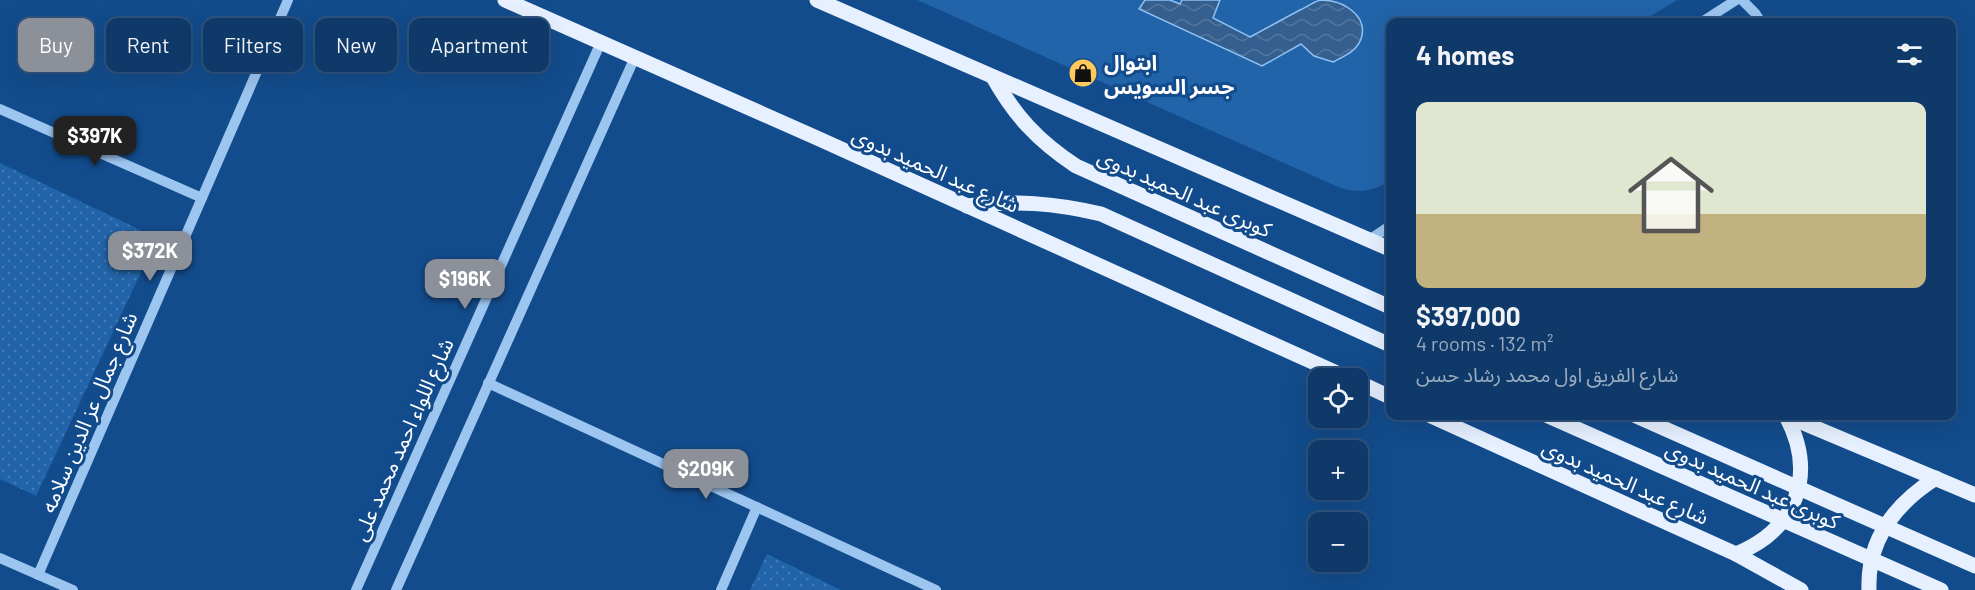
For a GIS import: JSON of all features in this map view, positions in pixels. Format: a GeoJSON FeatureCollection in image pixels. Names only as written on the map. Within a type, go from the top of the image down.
{"type":"FeatureCollection","features":[{"type":"Feature","properties":{"kind":"main road","name":"شارع عبد الحميد بدوى"},"geometry":{"type":"LineString","coordinates":[[505,0],[1326,368]]}},
{"type":"Feature","properties":{"kind":"main road"},"geometry":{"type":"LineString","coordinates":[[817,0],[1386,247]]}},
{"type":"Feature","properties":{"kind":"main road","name":"كوبرى عبد الحميد بدوى"},"geometry":{"type":"LineString","coordinates":[[993,76],[1005,98],[1035,135],[1053,151],[1076,166],[1386,305]]}},
{"type":"Feature","properties":{"kind":"main road"},"geometry":{"type":"LineString","coordinates":[[967,206],[1024,202],[1059,205],[1101,214],[1386,343]]}},
{"type":"Feature","properties":{"kind":"main road"},"geometry":{"type":"LineString","coordinates":[[1368,387],[1386,395]]}},
{"type":"Feature","properties":{"kind":"main road","name":"شارع عبد الحميد بدوى"},"geometry":{"type":"LineString","coordinates":[[1440,420],[1736,554],[1802,590]]}},
{"type":"Feature","properties":{"kind":"main road","name":"كوبرى عبد الحميد بدوى"},"geometry":{"type":"LineString","coordinates":[[1557,420],[1941,590]]}},
{"type":"Feature","properties":{"kind":"main road","name":"كوبرى عبد الحميد بدوى"},"geometry":{"type":"LineString","coordinates":[[1644,420],[1975,566]]}},
{"type":"Feature","properties":{"kind":"main road"},"geometry":{"type":"LineString","coordinates":[[1736,554],[1752,548],[1779,526],[1789,513],[1796,497],[1800,481],[1800,455],[1789,420]]}},
{"type":"Feature","properties":{"kind":"main road"},"geometry":{"type":"LineString","coordinates":[[1797,420],[1975,495]]}},
{"type":"Feature","properties":{"kind":"main road"},"geometry":{"type":"LineString","coordinates":[[1869,590],[1872,559],[1878,539],[1888,520],[1917,489],[1936,478]]}},
{"type":"Feature","properties":{"kind":"street","name":"شارع جمال عز الدين سلامه"},"geometry":{"type":"LineString","coordinates":[[38,575],[288,0]]}},
{"type":"Feature","properties":{"kind":"street"},"geometry":{"type":"LineString","coordinates":[[1708,18],[1736,0]]}},
{"type":"Feature","properties":{"kind":"street"},"geometry":{"type":"LineString","coordinates":[[1742,0],[1758,18]]}},
{"type":"Feature","properties":{"kind":"street","name":"شارع اللواء احمد محمد على"},"geometry":{"type":"LineString","coordinates":[[356,590],[601,42]]}},
{"type":"Feature","properties":{"kind":"street"},"geometry":{"type":"LineString","coordinates":[[396,590],[635,57]]}},
{"type":"Feature","properties":{"kind":"street"},"geometry":{"type":"LineString","coordinates":[[0,109],[202,198]]}},
{"type":"Feature","properties":{"kind":"street"},"geometry":{"type":"LineString","coordinates":[[1369,240],[1386,229]]}},
{"type":"Feature","properties":{"kind":"street"},"geometry":{"type":"LineString","coordinates":[[488,383],[936,590]]}},
{"type":"Feature","properties":{"kind":"street"},"geometry":{"type":"LineString","coordinates":[[721,590],[757,507]]}},
{"type":"Feature","properties":{"kind":"street"},"geometry":{"type":"LineString","coordinates":[[0,558],[73,590]]}},
{"type":"Feature","properties":{"kind":"shaded area"},"geometry":{"type":"Polygon","coordinates":[[[917,0],[1677,0],[1648,18],[1386,18],[1386,183],[1370,190],[1357,191],[1336,186],[917,0]]]}},
{"type":"Feature","properties":{"kind":"shaded area"},"geometry":{"type":"Polygon","coordinates":[[[0,163],[157,238],[36,496],[0,479],[0,163]]]}},
{"type":"Feature","properties":{"kind":"shaded area"},"geometry":{"type":"Polygon","coordinates":[[[767,554],[841,590],[750,590],[767,554]]]}},
{"type":"Feature","properties":{"kind":"water"},"geometry":{"type":"Polygon","coordinates":[[[1145,0],[1170,0],[1180,4],[1182,0],[1220,0],[1213,18],[1250,37],[1316,2],[1329,1],[1352,10],[1361,23],[1361,39],[1349,53],[1333,62],[1314,56],[1301,44],[1262,66],[1139,9],[1145,0]]]}},
{"type":"Feature","properties":{"kind":"place","name":"ابتوال جسر السويس"},"geometry":{"type":"Point","coordinates":[1083,73]}}]}
